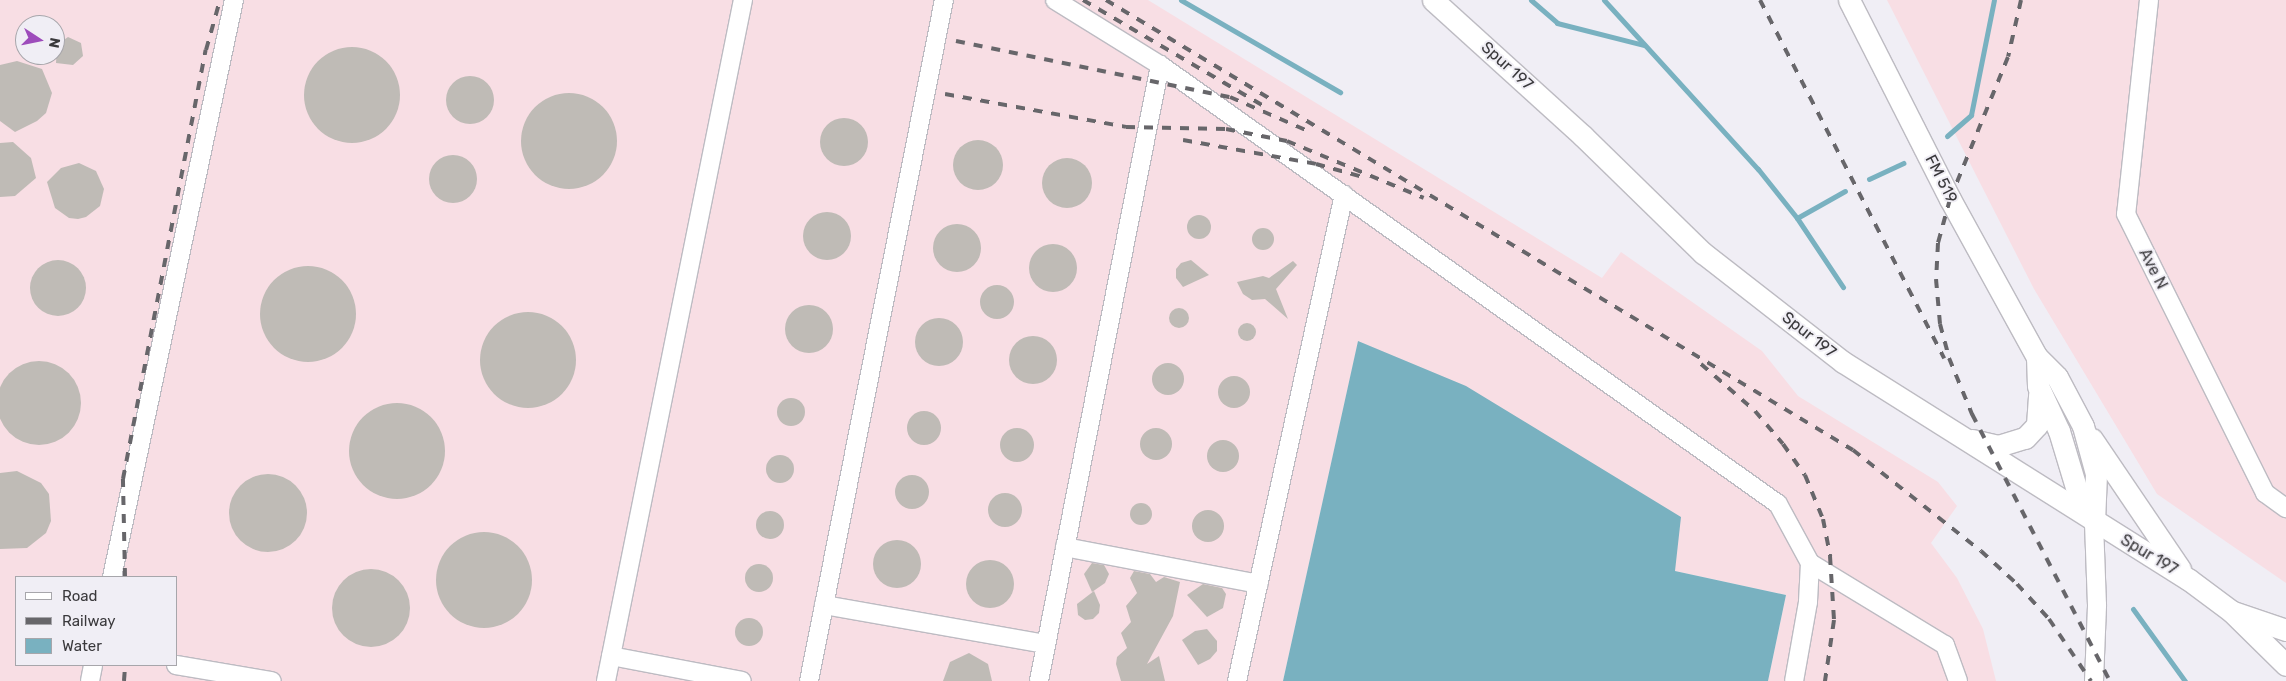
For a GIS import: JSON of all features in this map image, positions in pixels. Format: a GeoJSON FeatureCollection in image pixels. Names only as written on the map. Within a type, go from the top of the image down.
{"type":"FeatureCollection","features":[{"type":"Feature","properties":{"kind":"main road","name":"Spur 197"},"geometry":{"type":"LineString","coordinates":[[1433,0],[1583,136],[1703,253],[1843,362],[2094,522],[2188,579],[2231,611]]}},
{"type":"Feature","properties":{"kind":"main road","name":"FM 519"},"geometry":{"type":"LineString","coordinates":[[1849,0],[1950,199],[2036,357],[2057,377],[2083,426],[2096,474],[2094,522]]}},
{"type":"Feature","properties":{"kind":"main road","name":"FM 519"},"geometry":{"type":"LineString","coordinates":[[2036,357],[2038,386],[2059,431],[2078,494],[2094,522]]}},
{"type":"Feature","properties":{"kind":"main road"},"geometry":{"type":"LineString","coordinates":[[1959,437],[1998,446],[2025,438],[2038,425],[2040,413],[2038,386]]}},
{"type":"Feature","properties":{"kind":"main road"},"geometry":{"type":"LineString","coordinates":[[2083,426],[2188,579]]}},
{"type":"Feature","properties":{"kind":"main road"},"geometry":{"type":"LineString","coordinates":[[2231,611],[2286,630]]}},
{"type":"Feature","properties":{"kind":"main road"},"geometry":{"type":"LineString","coordinates":[[2231,611],[2286,665]]}},
{"type":"Feature","properties":{"kind":"street"},"geometry":{"type":"LineString","coordinates":[[112,576],[234,0]]}},
{"type":"Feature","properties":{"kind":"street"},"geometry":{"type":"LineString","coordinates":[[606,681],[743,0]]}},
{"type":"Feature","properties":{"kind":"street"},"geometry":{"type":"LineString","coordinates":[[809,681],[944,0]]}},
{"type":"Feature","properties":{"kind":"street"},"geometry":{"type":"LineString","coordinates":[[1055,0],[1160,65],[1778,504],[1810,563],[1945,645],[1958,681]]}},
{"type":"Feature","properties":{"kind":"street","name":"Ave N"},"geometry":{"type":"LineString","coordinates":[[2149,0],[2126,214],[2266,493],[2286,508]]}},
{"type":"Feature","properties":{"kind":"street"},"geometry":{"type":"LineString","coordinates":[[1039,681],[1160,65]]}},
{"type":"Feature","properties":{"kind":"street"},"geometry":{"type":"LineString","coordinates":[[1237,681],[1344,195]]}},
{"type":"Feature","properties":{"kind":"street"},"geometry":{"type":"LineString","coordinates":[[2094,522],[2097,605],[2094,681]]}},
{"type":"Feature","properties":{"kind":"street"},"geometry":{"type":"LineString","coordinates":[[1065,547],[1259,584]]}},
{"type":"Feature","properties":{"kind":"street"},"geometry":{"type":"LineString","coordinates":[[1794,681],[1808,602],[1810,563]]}},
{"type":"Feature","properties":{"kind":"street"},"geometry":{"type":"LineString","coordinates":[[824,604],[1046,644]]}},
{"type":"Feature","properties":{"kind":"street"},"geometry":{"type":"LineString","coordinates":[[611,656],[742,681]]}},
{"type":"Feature","properties":{"kind":"street"},"geometry":{"type":"LineString","coordinates":[[178,665],[272,681]]}},
{"type":"Feature","properties":{"kind":"street"},"geometry":{"type":"LineString","coordinates":[[90,681],[94,666]]}},
{"type":"Feature","properties":{"kind":"shaded area"},"geometry":{"type":"Polygon","coordinates":[[[0,0],[1148,0],[1602,278],[1621,252],[1762,351],[1798,396],[1938,482],[1957,506],[1931,543],[1957,578],[1983,629],[1996,681],[1768,681],[1786,595],[1675,571],[1358,342],[1283,681],[0,681],[0,0]]]}},
{"type":"Feature","properties":{"kind":"shaded area"},"geometry":{"type":"Polygon","coordinates":[[[1887,0],[2286,0],[2286,583],[2157,494],[2034,289],[1887,0]]]}},
{"type":"Feature","properties":{"kind":"water"},"geometry":{"type":"Polygon","coordinates":[[[1358,341],[1466,386],[1681,517],[1675,571],[1786,595],[1768,681],[1283,681],[1358,341]]]}},
{"type":"Feature","properties":{"kind":"building"},"geometry":{"type":"Polygon","coordinates":[[[68,37],[81,43],[83,56],[73,65],[65,64],[65,39],[68,37]]]}},
{"type":"Feature","properties":{"kind":"building"},"geometry":{"type":"Polygon","coordinates":[[[352,47],[370,51],[386,61],[396,77],[400,95],[396,113],[386,129],[370,139],[352,143],[334,139],[318,129],[308,113],[304,95],[308,77],[318,61],[334,51],[352,47]]]}},
{"type":"Feature","properties":{"kind":"building"},"geometry":{"type":"Polygon","coordinates":[[[15,61],[15,65],[30,65],[42,69],[52,93],[46,113],[37,121],[15,132],[0,121],[0,65],[15,61]]]}},
{"type":"Feature","properties":{"kind":"building"},"geometry":{"type":"Polygon","coordinates":[[[470,76],[479,78],[487,83],[492,91],[494,100],[492,109],[487,117],[479,122],[470,124],[461,122],[453,117],[448,109],[446,100],[448,91],[453,83],[461,78],[470,76]]]}},
{"type":"Feature","properties":{"kind":"building"},"geometry":{"type":"Polygon","coordinates":[[[569,93],[587,97],[603,107],[613,123],[617,141],[613,159],[603,175],[587,185],[569,189],[551,185],[535,175],[525,159],[521,141],[525,123],[535,107],[551,97],[569,93]]]}},
{"type":"Feature","properties":{"kind":"building"},"geometry":{"type":"Polygon","coordinates":[[[844,118],[853,120],[861,125],[866,133],[868,142],[866,151],[861,159],[853,164],[844,166],[835,164],[827,159],[822,151],[820,142],[822,133],[827,125],[835,120],[844,118]]]}},
{"type":"Feature","properties":{"kind":"building"},"geometry":{"type":"Polygon","coordinates":[[[973,140],[983,140],[996,147],[1003,160],[1003,170],[996,183],[983,190],[973,190],[964,186],[957,179],[953,170],[953,160],[957,151],[964,144],[973,140]]]}},
{"type":"Feature","properties":{"kind":"building"},"geometry":{"type":"Polygon","coordinates":[[[13,142],[31,158],[36,178],[15,196],[0,197],[0,143],[13,142]]]}},
{"type":"Feature","properties":{"kind":"building"},"geometry":{"type":"Polygon","coordinates":[[[453,155],[462,157],[470,162],[475,170],[477,179],[475,188],[470,196],[462,201],[453,203],[444,201],[436,196],[431,188],[429,179],[431,170],[436,162],[444,157],[453,155]]]}},
{"type":"Feature","properties":{"kind":"building"},"geometry":{"type":"Polygon","coordinates":[[[1062,158],[1072,158],[1085,165],[1092,178],[1092,188],[1085,201],[1072,208],[1062,208],[1053,204],[1046,197],[1042,188],[1042,178],[1046,169],[1053,162],[1062,158]]]}},
{"type":"Feature","properties":{"kind":"building"},"geometry":{"type":"Polygon","coordinates":[[[79,163],[96,171],[104,189],[100,206],[86,217],[78,219],[69,218],[55,208],[47,182],[61,168],[79,163]]]}},
{"type":"Feature","properties":{"kind":"building"},"geometry":{"type":"Polygon","coordinates":[[[827,212],[836,214],[844,219],[849,227],[851,236],[849,245],[844,253],[836,258],[827,260],[818,258],[810,253],[805,245],[803,236],[805,227],[810,219],[818,214],[827,212]]]}},
{"type":"Feature","properties":{"kind":"building"},"geometry":{"type":"Polygon","coordinates":[[[1199,215],[1208,218],[1211,227],[1208,236],[1199,239],[1190,236],[1187,227],[1190,218],[1199,215]]]}},
{"type":"Feature","properties":{"kind":"building"},"geometry":{"type":"Polygon","coordinates":[[[957,224],[966,226],[974,231],[979,239],[981,248],[979,257],[974,265],[966,270],[957,272],[948,270],[940,265],[935,257],[933,248],[935,239],[940,231],[948,226],[957,224]]]}},
{"type":"Feature","properties":{"kind":"building"},"geometry":{"type":"Polygon","coordinates":[[[1263,228],[1271,231],[1274,239],[1271,247],[1263,250],[1255,247],[1252,239],[1255,231],[1263,228]]]}},
{"type":"Feature","properties":{"kind":"building"},"geometry":{"type":"Polygon","coordinates":[[[1053,244],[1062,246],[1070,251],[1075,259],[1077,268],[1075,277],[1070,285],[1062,290],[1053,292],[1044,290],[1036,285],[1031,277],[1029,268],[1031,259],[1036,251],[1044,246],[1053,244]]]}},
{"type":"Feature","properties":{"kind":"building"},"geometry":{"type":"Polygon","coordinates":[[[58,260],[73,265],[81,273],[86,288],[81,303],[73,311],[58,316],[43,311],[35,303],[30,288],[35,273],[43,265],[58,260]]]}},
{"type":"Feature","properties":{"kind":"building"},"geometry":{"type":"Polygon","coordinates":[[[1191,260],[1209,275],[1183,287],[1176,278],[1176,269],[1181,263],[1191,260]]]}},
{"type":"Feature","properties":{"kind":"building"},"geometry":{"type":"Polygon","coordinates":[[[1293,261],[1297,265],[1276,289],[1288,319],[1265,299],[1252,300],[1243,294],[1237,282],[1263,276],[1269,278],[1293,261]]]}},
{"type":"Feature","properties":{"kind":"building"},"geometry":{"type":"Polygon","coordinates":[[[308,266],[326,270],[342,280],[352,296],[356,314],[352,332],[342,348],[326,358],[308,362],[290,358],[274,348],[264,332],[260,314],[264,296],[274,280],[290,270],[308,266]]]}},
{"type":"Feature","properties":{"kind":"building"},"geometry":{"type":"Polygon","coordinates":[[[997,285],[1009,290],[1014,302],[1009,314],[997,319],[985,314],[980,302],[985,290],[997,285]]]}},
{"type":"Feature","properties":{"kind":"building"},"geometry":{"type":"Polygon","coordinates":[[[809,305],[818,307],[826,312],[831,320],[833,329],[831,338],[826,346],[818,351],[809,353],[800,351],[792,346],[787,338],[785,329],[787,320],[792,312],[800,307],[809,305]]]}},
{"type":"Feature","properties":{"kind":"building"},"geometry":{"type":"Polygon","coordinates":[[[1179,308],[1186,311],[1189,318],[1186,325],[1179,328],[1172,325],[1169,318],[1172,311],[1179,308]]]}},
{"type":"Feature","properties":{"kind":"building"},"geometry":{"type":"Polygon","coordinates":[[[528,312],[546,316],[562,326],[572,342],[576,360],[572,378],[562,394],[546,404],[528,408],[510,404],[494,394],[484,378],[480,360],[484,342],[494,326],[510,316],[528,312]]]}},
{"type":"Feature","properties":{"kind":"building"},"geometry":{"type":"Polygon","coordinates":[[[939,318],[948,320],[956,325],[961,333],[963,342],[961,351],[956,359],[948,364],[939,366],[930,364],[922,359],[917,351],[915,342],[917,333],[922,325],[930,320],[939,318]]]}},
{"type":"Feature","properties":{"kind":"building"},"geometry":{"type":"Polygon","coordinates":[[[1247,323],[1253,326],[1256,332],[1253,338],[1247,341],[1241,338],[1238,332],[1241,326],[1247,323]]]}},
{"type":"Feature","properties":{"kind":"building"},"geometry":{"type":"Polygon","coordinates":[[[1033,336],[1042,338],[1050,343],[1055,351],[1057,360],[1055,369],[1050,377],[1042,382],[1033,384],[1024,382],[1016,377],[1011,369],[1009,360],[1011,351],[1016,343],[1024,338],[1033,336]]]}},
{"type":"Feature","properties":{"kind":"building"},"geometry":{"type":"Polygon","coordinates":[[[31,361],[47,361],[63,368],[74,379],[81,395],[81,411],[74,427],[63,438],[47,445],[31,445],[15,438],[4,427],[-1,416],[-1,390],[4,379],[15,368],[31,361]]]}},
{"type":"Feature","properties":{"kind":"building"},"geometry":{"type":"Polygon","coordinates":[[[1168,363],[1174,364],[1179,368],[1183,373],[1183,385],[1179,390],[1174,394],[1168,395],[1162,394],[1157,390],[1153,385],[1152,379],[1153,373],[1157,368],[1162,364],[1168,363]]]}},
{"type":"Feature","properties":{"kind":"building"},"geometry":{"type":"Polygon","coordinates":[[[1234,376],[1240,377],[1245,381],[1249,386],[1249,398],[1245,403],[1240,407],[1234,408],[1228,407],[1223,403],[1219,398],[1218,392],[1219,386],[1223,381],[1228,377],[1234,376]]]}},
{"type":"Feature","properties":{"kind":"building"},"geometry":{"type":"Polygon","coordinates":[[[791,398],[801,402],[805,412],[801,422],[791,426],[781,422],[777,412],[781,402],[791,398]]]}},
{"type":"Feature","properties":{"kind":"building"},"geometry":{"type":"Polygon","coordinates":[[[397,403],[415,407],[431,417],[441,433],[445,451],[441,469],[431,485],[415,495],[397,499],[379,495],[363,485],[353,469],[349,451],[353,433],[363,417],[379,407],[397,403]]]}},
{"type":"Feature","properties":{"kind":"building"},"geometry":{"type":"Polygon","coordinates":[[[924,411],[936,416],[941,428],[936,440],[924,445],[912,440],[907,428],[912,416],[924,411]]]}},
{"type":"Feature","properties":{"kind":"building"},"geometry":{"type":"Polygon","coordinates":[[[1017,428],[1029,433],[1034,445],[1029,457],[1017,462],[1005,457],[1000,445],[1005,433],[1017,428]]]}},
{"type":"Feature","properties":{"kind":"building"},"geometry":{"type":"Polygon","coordinates":[[[1156,428],[1162,429],[1167,433],[1171,438],[1171,450],[1167,455],[1162,459],[1156,460],[1150,459],[1145,455],[1141,450],[1140,444],[1141,438],[1145,433],[1150,429],[1156,428]]]}},
{"type":"Feature","properties":{"kind":"building"},"geometry":{"type":"Polygon","coordinates":[[[1223,440],[1229,441],[1234,445],[1238,450],[1238,462],[1234,467],[1229,471],[1223,472],[1217,471],[1212,467],[1208,462],[1207,456],[1208,450],[1212,445],[1217,441],[1223,440]]]}},
{"type":"Feature","properties":{"kind":"building"},"geometry":{"type":"Polygon","coordinates":[[[780,455],[790,459],[794,469],[790,479],[780,483],[770,479],[766,469],[770,459],[780,455]]]}},
{"type":"Feature","properties":{"kind":"building"},"geometry":{"type":"Polygon","coordinates":[[[17,471],[41,483],[49,494],[51,521],[46,533],[27,548],[0,549],[0,473],[17,471]]]}},
{"type":"Feature","properties":{"kind":"building"},"geometry":{"type":"Polygon","coordinates":[[[268,474],[283,477],[296,485],[304,498],[307,513],[304,528],[296,541],[283,549],[268,552],[253,549],[240,541],[232,528],[229,513],[232,498],[240,485],[253,477],[268,474]]]}},
{"type":"Feature","properties":{"kind":"building"},"geometry":{"type":"Polygon","coordinates":[[[912,475],[924,480],[929,492],[924,504],[912,509],[900,504],[895,492],[900,480],[912,475]]]}},
{"type":"Feature","properties":{"kind":"building"},"geometry":{"type":"Polygon","coordinates":[[[1005,493],[1017,498],[1022,510],[1017,522],[1005,527],[993,522],[988,510],[993,498],[1005,493]]]}},
{"type":"Feature","properties":{"kind":"building"},"geometry":{"type":"Polygon","coordinates":[[[1141,503],[1149,506],[1152,514],[1149,522],[1141,525],[1133,522],[1130,514],[1133,506],[1141,503]]]}},
{"type":"Feature","properties":{"kind":"building"},"geometry":{"type":"Polygon","coordinates":[[[1208,510],[1214,511],[1219,515],[1223,520],[1223,532],[1219,537],[1214,541],[1208,542],[1202,541],[1197,537],[1193,532],[1192,526],[1193,520],[1197,515],[1202,511],[1208,510]]]}},
{"type":"Feature","properties":{"kind":"building"},"geometry":{"type":"Polygon","coordinates":[[[770,511],[780,515],[784,525],[780,535],[770,539],[760,535],[756,525],[760,515],[770,511]]]}},
{"type":"Feature","properties":{"kind":"building"},"geometry":{"type":"Polygon","coordinates":[[[484,532],[502,536],[518,546],[528,562],[532,580],[528,598],[518,614],[502,624],[484,628],[466,624],[450,614],[440,598],[436,580],[440,562],[450,546],[466,536],[484,532]]]}},
{"type":"Feature","properties":{"kind":"building"},"geometry":{"type":"Polygon","coordinates":[[[897,540],[906,542],[914,547],[919,555],[921,564],[919,573],[914,581],[906,586],[897,588],[888,586],[880,581],[875,573],[873,564],[875,555],[880,547],[888,542],[897,540]]]}},
{"type":"Feature","properties":{"kind":"building"},"geometry":{"type":"Polygon","coordinates":[[[990,560],[999,562],[1007,567],[1012,575],[1014,584],[1012,593],[1007,601],[999,606],[990,608],[981,606],[973,601],[968,593],[966,584],[968,575],[973,567],[981,562],[990,560]]]}},
{"type":"Feature","properties":{"kind":"building"},"geometry":{"type":"Polygon","coordinates":[[[1092,563],[1104,565],[1109,574],[1105,583],[1092,592],[1084,574],[1092,563]]]}},
{"type":"Feature","properties":{"kind":"building"},"geometry":{"type":"Polygon","coordinates":[[[759,564],[769,568],[773,578],[769,588],[759,592],[749,588],[745,578],[749,568],[759,564]]]}},
{"type":"Feature","properties":{"kind":"building"},"geometry":{"type":"Polygon","coordinates":[[[371,569],[386,572],[399,580],[407,593],[410,608],[407,623],[399,636],[386,644],[371,647],[356,644],[343,636],[335,623],[332,608],[335,593],[343,580],[356,572],[371,569]]]}},
{"type":"Feature","properties":{"kind":"building"},"geometry":{"type":"Polygon","coordinates":[[[1134,571],[1150,574],[1156,582],[1164,577],[1180,582],[1173,616],[1147,664],[1159,656],[1165,681],[1121,681],[1116,664],[1117,657],[1127,648],[1121,633],[1131,622],[1126,606],[1137,593],[1130,578],[1134,571]]]}},
{"type":"Feature","properties":{"kind":"building"},"geometry":{"type":"Polygon","coordinates":[[[1203,584],[1222,588],[1226,594],[1223,608],[1207,617],[1187,595],[1203,584]]]}},
{"type":"Feature","properties":{"kind":"building"},"geometry":{"type":"Polygon","coordinates":[[[1094,591],[1100,605],[1099,613],[1093,619],[1085,620],[1078,615],[1077,604],[1094,591]]]}},
{"type":"Feature","properties":{"kind":"building"},"geometry":{"type":"Polygon","coordinates":[[[749,618],[759,622],[763,632],[759,642],[749,646],[739,642],[735,632],[739,622],[749,618]]]}},
{"type":"Feature","properties":{"kind":"building"},"geometry":{"type":"Polygon","coordinates":[[[1207,629],[1217,641],[1217,651],[1210,659],[1198,665],[1182,640],[1195,631],[1207,629]]]}},
{"type":"Feature","properties":{"kind":"building"},"geometry":{"type":"Polygon","coordinates":[[[969,653],[988,664],[992,681],[943,681],[950,662],[969,653]]]}},
{"type":"Feature","properties":{"kind":"waterway"},"geometry":{"type":"LineString","coordinates":[[1181,0],[1340,92]]}},
{"type":"Feature","properties":{"kind":"waterway"},"geometry":{"type":"LineString","coordinates":[[1531,0],[1557,23],[1644,45]]}},
{"type":"Feature","properties":{"kind":"waterway"},"geometry":{"type":"LineString","coordinates":[[1604,0],[1758,169],[1797,218],[1843,287]]}},
{"type":"Feature","properties":{"kind":"waterway"},"geometry":{"type":"LineString","coordinates":[[1947,136],[1971,115],[1994,0]]}},
{"type":"Feature","properties":{"kind":"waterway"},"geometry":{"type":"LineString","coordinates":[[1869,179],[1903,163]]}},
{"type":"Feature","properties":{"kind":"waterway"},"geometry":{"type":"LineString","coordinates":[[1797,218],[1845,191]]}},
{"type":"Feature","properties":{"kind":"waterway"},"geometry":{"type":"LineString","coordinates":[[2133,609],[2185,681]]}},
{"type":"Feature","properties":{"kind":"railway"},"geometry":{"type":"LineString","coordinates":[[125,576],[123,479],[206,50],[220,0]]}},
{"type":"Feature","properties":{"kind":"railway"},"geometry":{"type":"LineString","coordinates":[[1083,0],[1262,105]]}},
{"type":"Feature","properties":{"kind":"railway"},"geometry":{"type":"LineString","coordinates":[[1106,0],[1853,450],[1981,551],[2017,584],[2049,619],[2091,681]]}},
{"type":"Feature","properties":{"kind":"railway"},"geometry":{"type":"LineString","coordinates":[[1760,0],[1944,358]]}},
{"type":"Feature","properties":{"kind":"railway"},"geometry":{"type":"LineString","coordinates":[[2021,0],[2008,57],[1950,199],[1938,243],[1936,279],[1940,324],[1949,358],[1972,414],[2110,681]]}},
{"type":"Feature","properties":{"kind":"railway"},"geometry":{"type":"LineString","coordinates":[[956,41],[1230,97],[1308,131]]}},
{"type":"Feature","properties":{"kind":"railway"},"geometry":{"type":"LineString","coordinates":[[945,94],[1126,127],[1226,129],[1287,141],[1424,198]]}},
{"type":"Feature","properties":{"kind":"railway"},"geometry":{"type":"LineString","coordinates":[[1183,140],[1316,164],[1363,177]]}},
{"type":"Feature","properties":{"kind":"railway"},"geometry":{"type":"LineString","coordinates":[[1701,364],[1755,411],[1783,444],[1805,475],[1823,519],[1830,556],[1834,620],[1825,681]]}},
{"type":"Feature","properties":{"kind":"railway"},"geometry":{"type":"LineString","coordinates":[[124,681],[125,666]]}}]}
